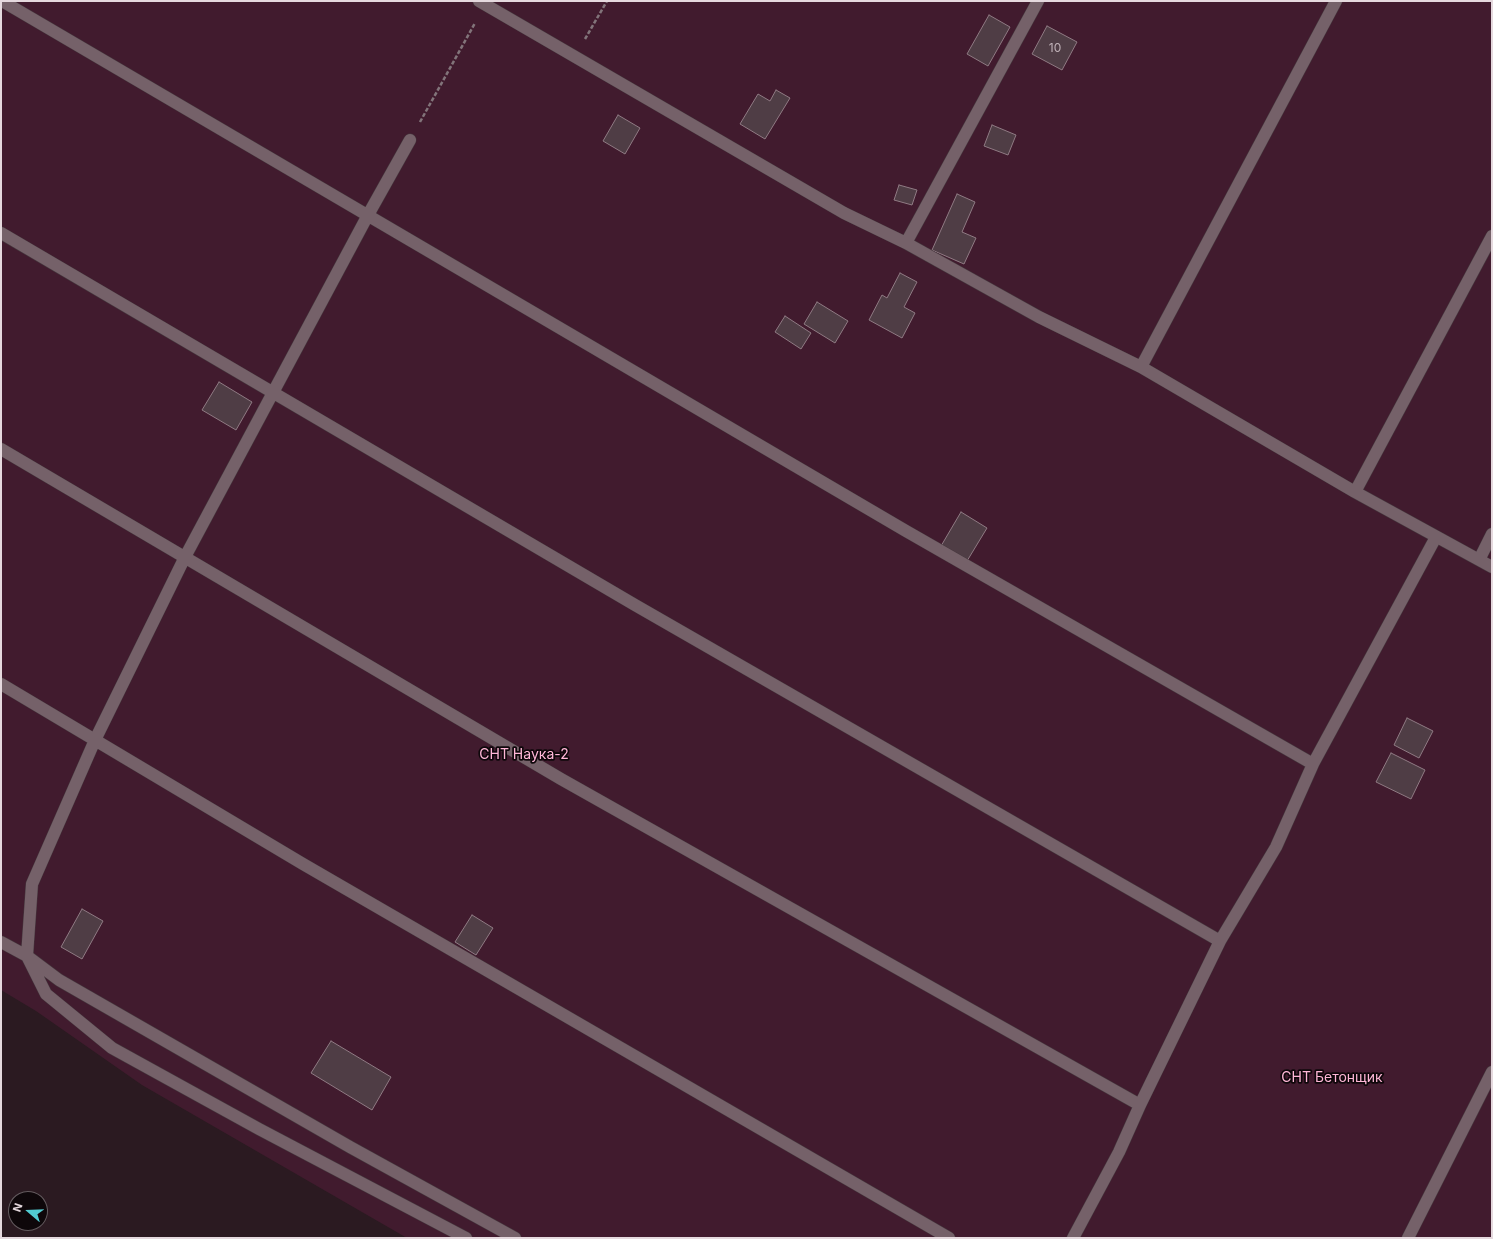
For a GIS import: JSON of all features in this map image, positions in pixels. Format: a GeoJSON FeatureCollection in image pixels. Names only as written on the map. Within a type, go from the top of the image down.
{"type":"FeatureCollection","features":[{"type":"Feature","properties":{"kind":"street"},"geometry":{"type":"LineString","coordinates":[[2,1],[899,527],[1313,764]]}},
{"type":"Feature","properties":{"kind":"street"},"geometry":{"type":"LineString","coordinates":[[1141,367],[1336,1]]}},
{"type":"Feature","properties":{"kind":"street"},"geometry":{"type":"LineString","coordinates":[[906,242],[1036,2]]}},
{"type":"Feature","properties":{"kind":"street"},"geometry":{"type":"LineString","coordinates":[[482,3],[844,213],[906,242],[1039,317],[1141,367],[1355,492],[1492,567]]}},
{"type":"Feature","properties":{"kind":"street"},"geometry":{"type":"LineString","coordinates":[[410,140],[272,392],[185,557],[95,740],[32,884],[27,956],[46,994],[112,1048],[466,1238]]}},
{"type":"Feature","properties":{"kind":"street"},"geometry":{"type":"LineString","coordinates":[[1,233],[642,609],[1220,940]]}},
{"type":"Feature","properties":{"kind":"street"},"geometry":{"type":"LineString","coordinates":[[1355,492],[1492,236]]}},
{"type":"Feature","properties":{"kind":"street"},"geometry":{"type":"LineString","coordinates":[[1,448],[561,779],[1140,1105]]}},
{"type":"Feature","properties":{"kind":"street"},"geometry":{"type":"LineString","coordinates":[[1479,560],[1492,534]]}},
{"type":"Feature","properties":{"kind":"street"},"geometry":{"type":"LineString","coordinates":[[1073,1238],[1119,1152],[1140,1105],[1220,940],[1276,847],[1313,764],[1436,537]]}},
{"type":"Feature","properties":{"kind":"street"},"geometry":{"type":"LineString","coordinates":[[1,684],[317,872],[949,1238]]}},
{"type":"Feature","properties":{"kind":"street"},"geometry":{"type":"LineString","coordinates":[[1,942],[27,956],[59,980],[350,1148],[515,1238]]}},
{"type":"Feature","properties":{"kind":"street"},"geometry":{"type":"LineString","coordinates":[[1408,1238],[1492,1072]]}},
{"type":"Feature","properties":{"kind":"path"},"geometry":{"type":"LineString","coordinates":[[575,57],[606,1]]}},
{"type":"Feature","properties":{"kind":"path"},"geometry":{"type":"LineString","coordinates":[[410,140],[482,3]]}},
{"type":"Feature","properties":{"kind":"green space","name":"СНТ Наука-2"},"geometry":{"type":"Polygon","coordinates":[[[1,1],[1492,1],[1492,1238],[407,1238],[142,1085],[36,1011],[1,990],[1,1]]]}},
{"type":"Feature","properties":{"kind":"building"},"geometry":{"type":"Polygon","coordinates":[[[989,15],[1010,27],[988,66],[967,54],[989,15]]]}},
{"type":"Feature","properties":{"kind":"building"},"geometry":{"type":"Polygon","coordinates":[[[1047,26],[1077,42],[1062,70],[1032,54],[1047,26]]]}},
{"type":"Feature","properties":{"kind":"building"},"geometry":{"type":"Polygon","coordinates":[[[776,90],[790,98],[765,139],[740,124],[758,94],[770,101],[776,90]]]}},
{"type":"Feature","properties":{"kind":"building"},"geometry":{"type":"Polygon","coordinates":[[[618,115],[640,128],[625,154],[603,141],[618,115]]]}},
{"type":"Feature","properties":{"kind":"building"},"geometry":{"type":"Polygon","coordinates":[[[992,125],[1016,135],[1008,155],[984,146],[992,125]]]}},
{"type":"Feature","properties":{"kind":"building"},"geometry":{"type":"Polygon","coordinates":[[[899,185],[917,190],[912,205],[894,200],[899,185]]]}},
{"type":"Feature","properties":{"kind":"building"},"geometry":{"type":"Polygon","coordinates":[[[957,194],[975,202],[962,232],[976,238],[964,264],[932,250],[957,194]]]}},
{"type":"Feature","properties":{"kind":"building"},"geometry":{"type":"Polygon","coordinates":[[[900,273],[917,282],[904,307],[915,313],[902,338],[869,320],[882,295],[887,298],[900,273]]]}},
{"type":"Feature","properties":{"kind":"building"},"geometry":{"type":"Polygon","coordinates":[[[817,302],[848,321],[835,343],[804,324],[817,302]]]}},
{"type":"Feature","properties":{"kind":"building"},"geometry":{"type":"Polygon","coordinates":[[[785,316],[811,333],[801,349],[775,332],[785,316]]]}},
{"type":"Feature","properties":{"kind":"building"},"geometry":{"type":"Polygon","coordinates":[[[219,382],[252,402],[236,430],[202,410],[219,382]]]}},
{"type":"Feature","properties":{"kind":"building"},"geometry":{"type":"Polygon","coordinates":[[[961,512],[987,528],[967,561],[941,546],[961,512]]]}},
{"type":"Feature","properties":{"kind":"building"},"geometry":{"type":"Polygon","coordinates":[[[1407,718],[1433,731],[1419,758],[1394,745],[1407,718]]]}},
{"type":"Feature","properties":{"kind":"building"},"geometry":{"type":"Polygon","coordinates":[[[1391,753],[1425,770],[1411,799],[1376,782],[1391,753]]]}},
{"type":"Feature","properties":{"kind":"building"},"geometry":{"type":"Polygon","coordinates":[[[82,909],[103,921],[82,959],[61,947],[82,909]]]}},
{"type":"Feature","properties":{"kind":"building"},"geometry":{"type":"Polygon","coordinates":[[[472,915],[493,928],[476,955],[455,942],[472,915]]]}},
{"type":"Feature","properties":{"kind":"building"},"geometry":{"type":"Polygon","coordinates":[[[331,1041],[391,1077],[372,1110],[311,1073],[331,1041]]]}},
{"type":"Feature","properties":{"kind":"park label","name":"СНТ Бетонщик"},"geometry":{"type":"Point","coordinates":[1332,1078]}}]}
